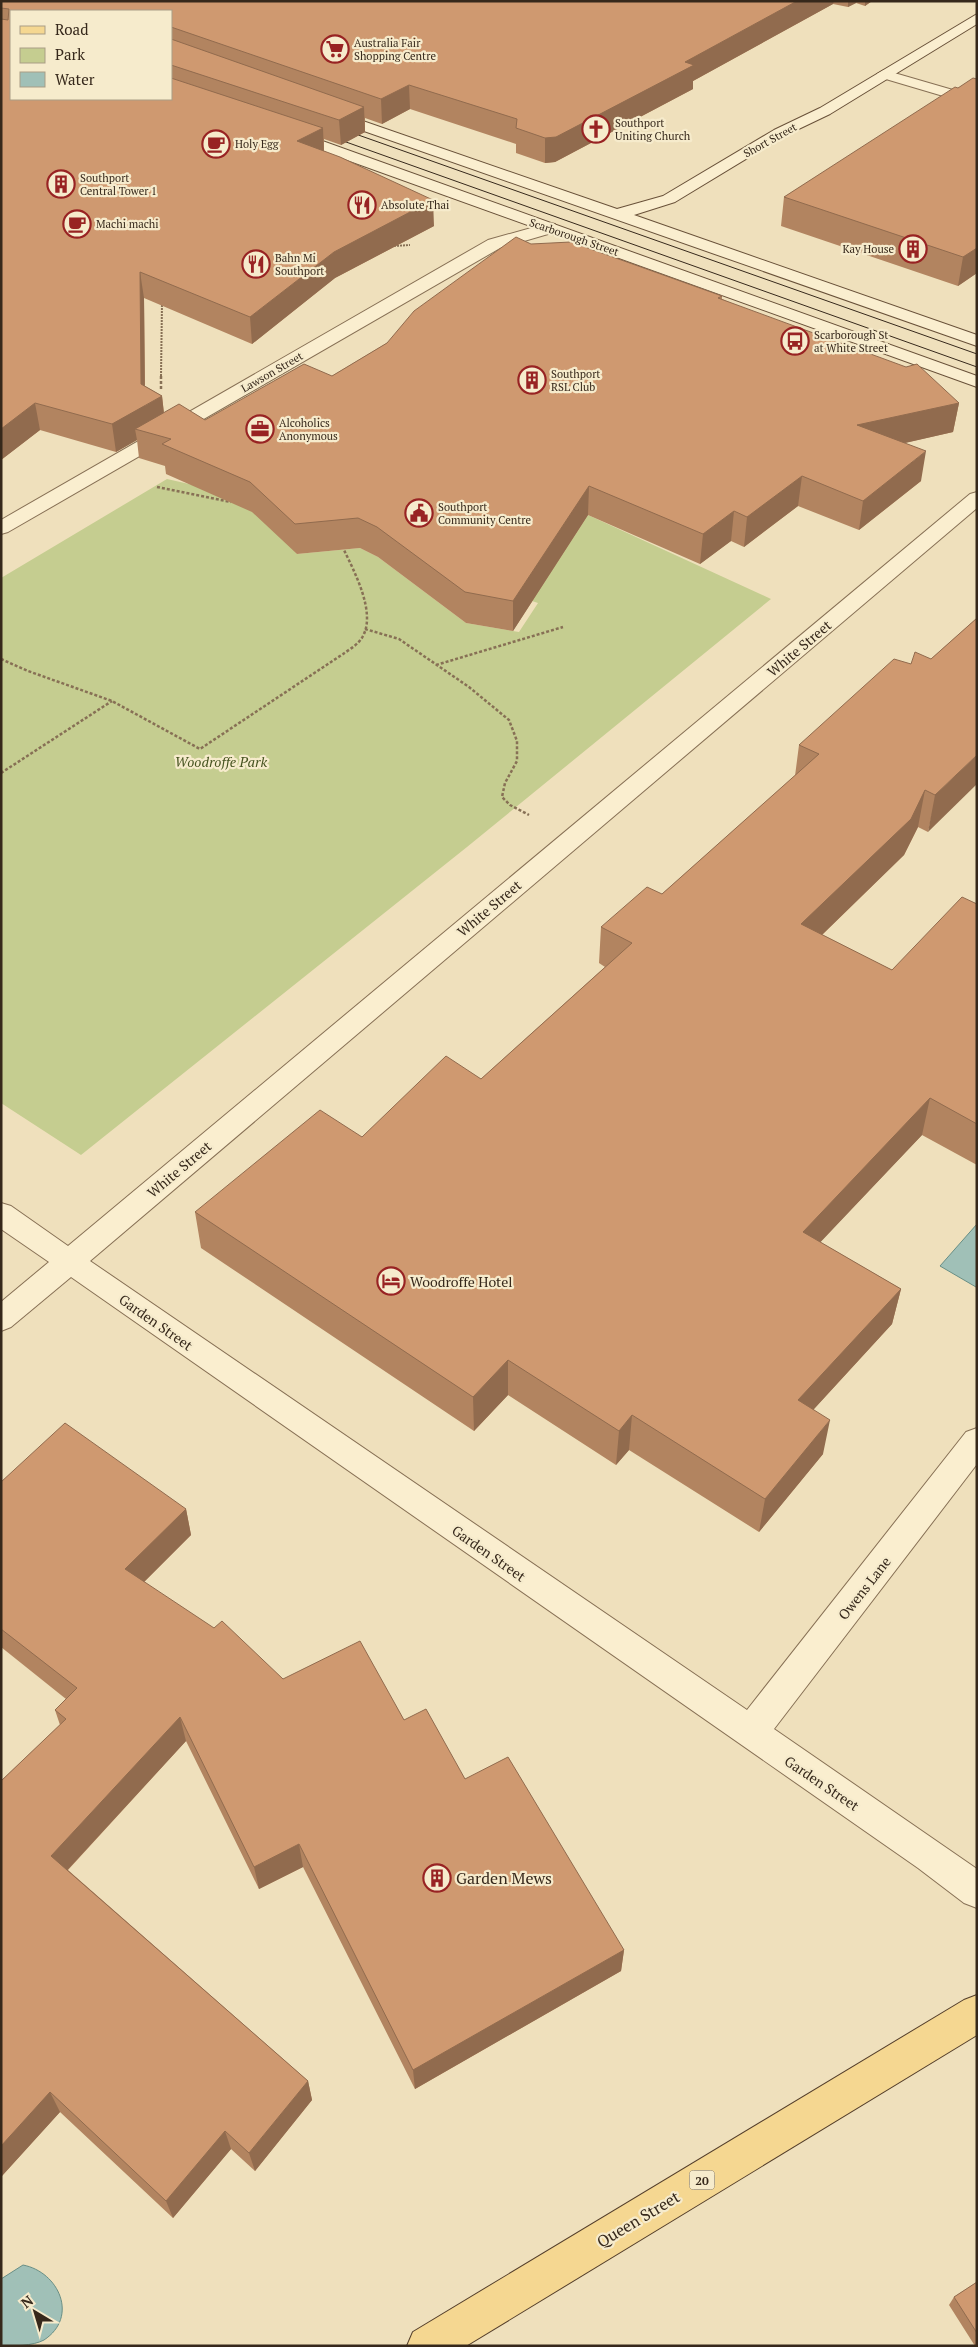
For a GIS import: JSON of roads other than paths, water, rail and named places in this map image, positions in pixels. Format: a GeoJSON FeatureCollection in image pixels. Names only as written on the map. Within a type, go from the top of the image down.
{"type":"FeatureCollection","features":[{"type":"Feature","properties":{"kind":"main road","name":"Queen Street"},"geometry":{"type":"LineString","coordinates":[[427,2346],[886,2070],[977,2013]]}},
{"type":"Feature","properties":{"kind":"street","name":"Short Street"},"geometry":{"type":"LineString","coordinates":[[549,228],[616,215],[644,208],[668,199],[779,133],[825,111],[977,18]]}},
{"type":"Feature","properties":{"kind":"street"},"geometry":{"type":"LineString","coordinates":[[884,74],[977,102]]}},
{"type":"Feature","properties":{"kind":"street"},"geometry":{"type":"LineString","coordinates":[[316,109],[977,340]]}},
{"type":"Feature","properties":{"kind":"street","name":"Scarborough Street"},"geometry":{"type":"LineString","coordinates":[[276,129],[977,382]]}},
{"type":"Feature","properties":{"kind":"street","name":"Lawson Street"},"geometry":{"type":"LineString","coordinates":[[1,528],[494,244],[549,228]]}},
{"type":"Feature","properties":{"kind":"street","name":"White Street"},"geometry":{"type":"LineString","coordinates":[[1,1319],[977,498]]}},
{"type":"Feature","properties":{"kind":"street","name":"Garden Street"},"geometry":{"type":"LineString","coordinates":[[1,1214],[977,1891]]}},
{"type":"Feature","properties":{"kind":"street","name":"Owens Lane"},"geometry":{"type":"LineString","coordinates":[[750,1733],[977,1441]]}},
{"type":"Feature","properties":{"kind":"water"},"geometry":{"type":"Polygon","coordinates":[[[977,1224],[977,1286],[976,1287],[940,1266],[977,1224]]]}},
{"type":"Feature","properties":{"kind":"water"},"geometry":{"type":"Polygon","coordinates":[[[23,2265],[36,2269],[55,2286],[60,2296],[61,2320],[55,2330],[44,2340],[29,2345],[1,2346],[1,2279],[23,2265]]]}},
{"type":"Feature","properties":{"kind":"tram line"},"geometry":{"type":"LineString","coordinates":[[347,131],[977,354]]}},
{"type":"Feature","properties":{"kind":"tram line"},"geometry":{"type":"LineString","coordinates":[[332,137],[977,367]]}},
{"type":"Feature","properties":{"kind":"place","name":"Australia Fair Shopping Centre"},"geometry":{"type":"Point","coordinates":[335,49]}},
{"type":"Feature","properties":{"kind":"place","name":"Southport Uniting Church"},"geometry":{"type":"Point","coordinates":[596,129]}},
{"type":"Feature","properties":{"kind":"place","name":"Holy Egg"},"geometry":{"type":"Point","coordinates":[216,144]}},
{"type":"Feature","properties":{"kind":"place","name":"Southport Central Tower 1"},"geometry":{"type":"Point","coordinates":[61,184]}},
{"type":"Feature","properties":{"kind":"place","name":"Absolute Thai"},"geometry":{"type":"Point","coordinates":[362,205]}},
{"type":"Feature","properties":{"kind":"place","name":"Machi machi"},"geometry":{"type":"Point","coordinates":[77,224]}},
{"type":"Feature","properties":{"kind":"place","name":"Kay House"},"geometry":{"type":"Point","coordinates":[913,249]}},
{"type":"Feature","properties":{"kind":"place","name":"Bahn Mi Southport"},"geometry":{"type":"Point","coordinates":[256,264]}},
{"type":"Feature","properties":{"kind":"place","name":"Scarborough St at White Street"},"geometry":{"type":"Point","coordinates":[795,341]}},
{"type":"Feature","properties":{"kind":"place","name":"Southport RSL Club"},"geometry":{"type":"Point","coordinates":[532,380]}},
{"type":"Feature","properties":{"kind":"place","name":"Alcoholics Anonymous"},"geometry":{"type":"Point","coordinates":[260,429]}},
{"type":"Feature","properties":{"kind":"place","name":"Southport Community Centre"},"geometry":{"type":"Point","coordinates":[419,513]}},
{"type":"Feature","properties":{"kind":"place","name":"Woodroffe Hotel"},"geometry":{"type":"Point","coordinates":[391,1281]}},
{"type":"Feature","properties":{"kind":"place","name":"Garden Mews"},"geometry":{"type":"Point","coordinates":[437,1878]}},
{"type":"Feature","properties":{"kind":"park label","name":"Woodroffe Park"},"geometry":{"type":"Point","coordinates":[221,761]}}]}
